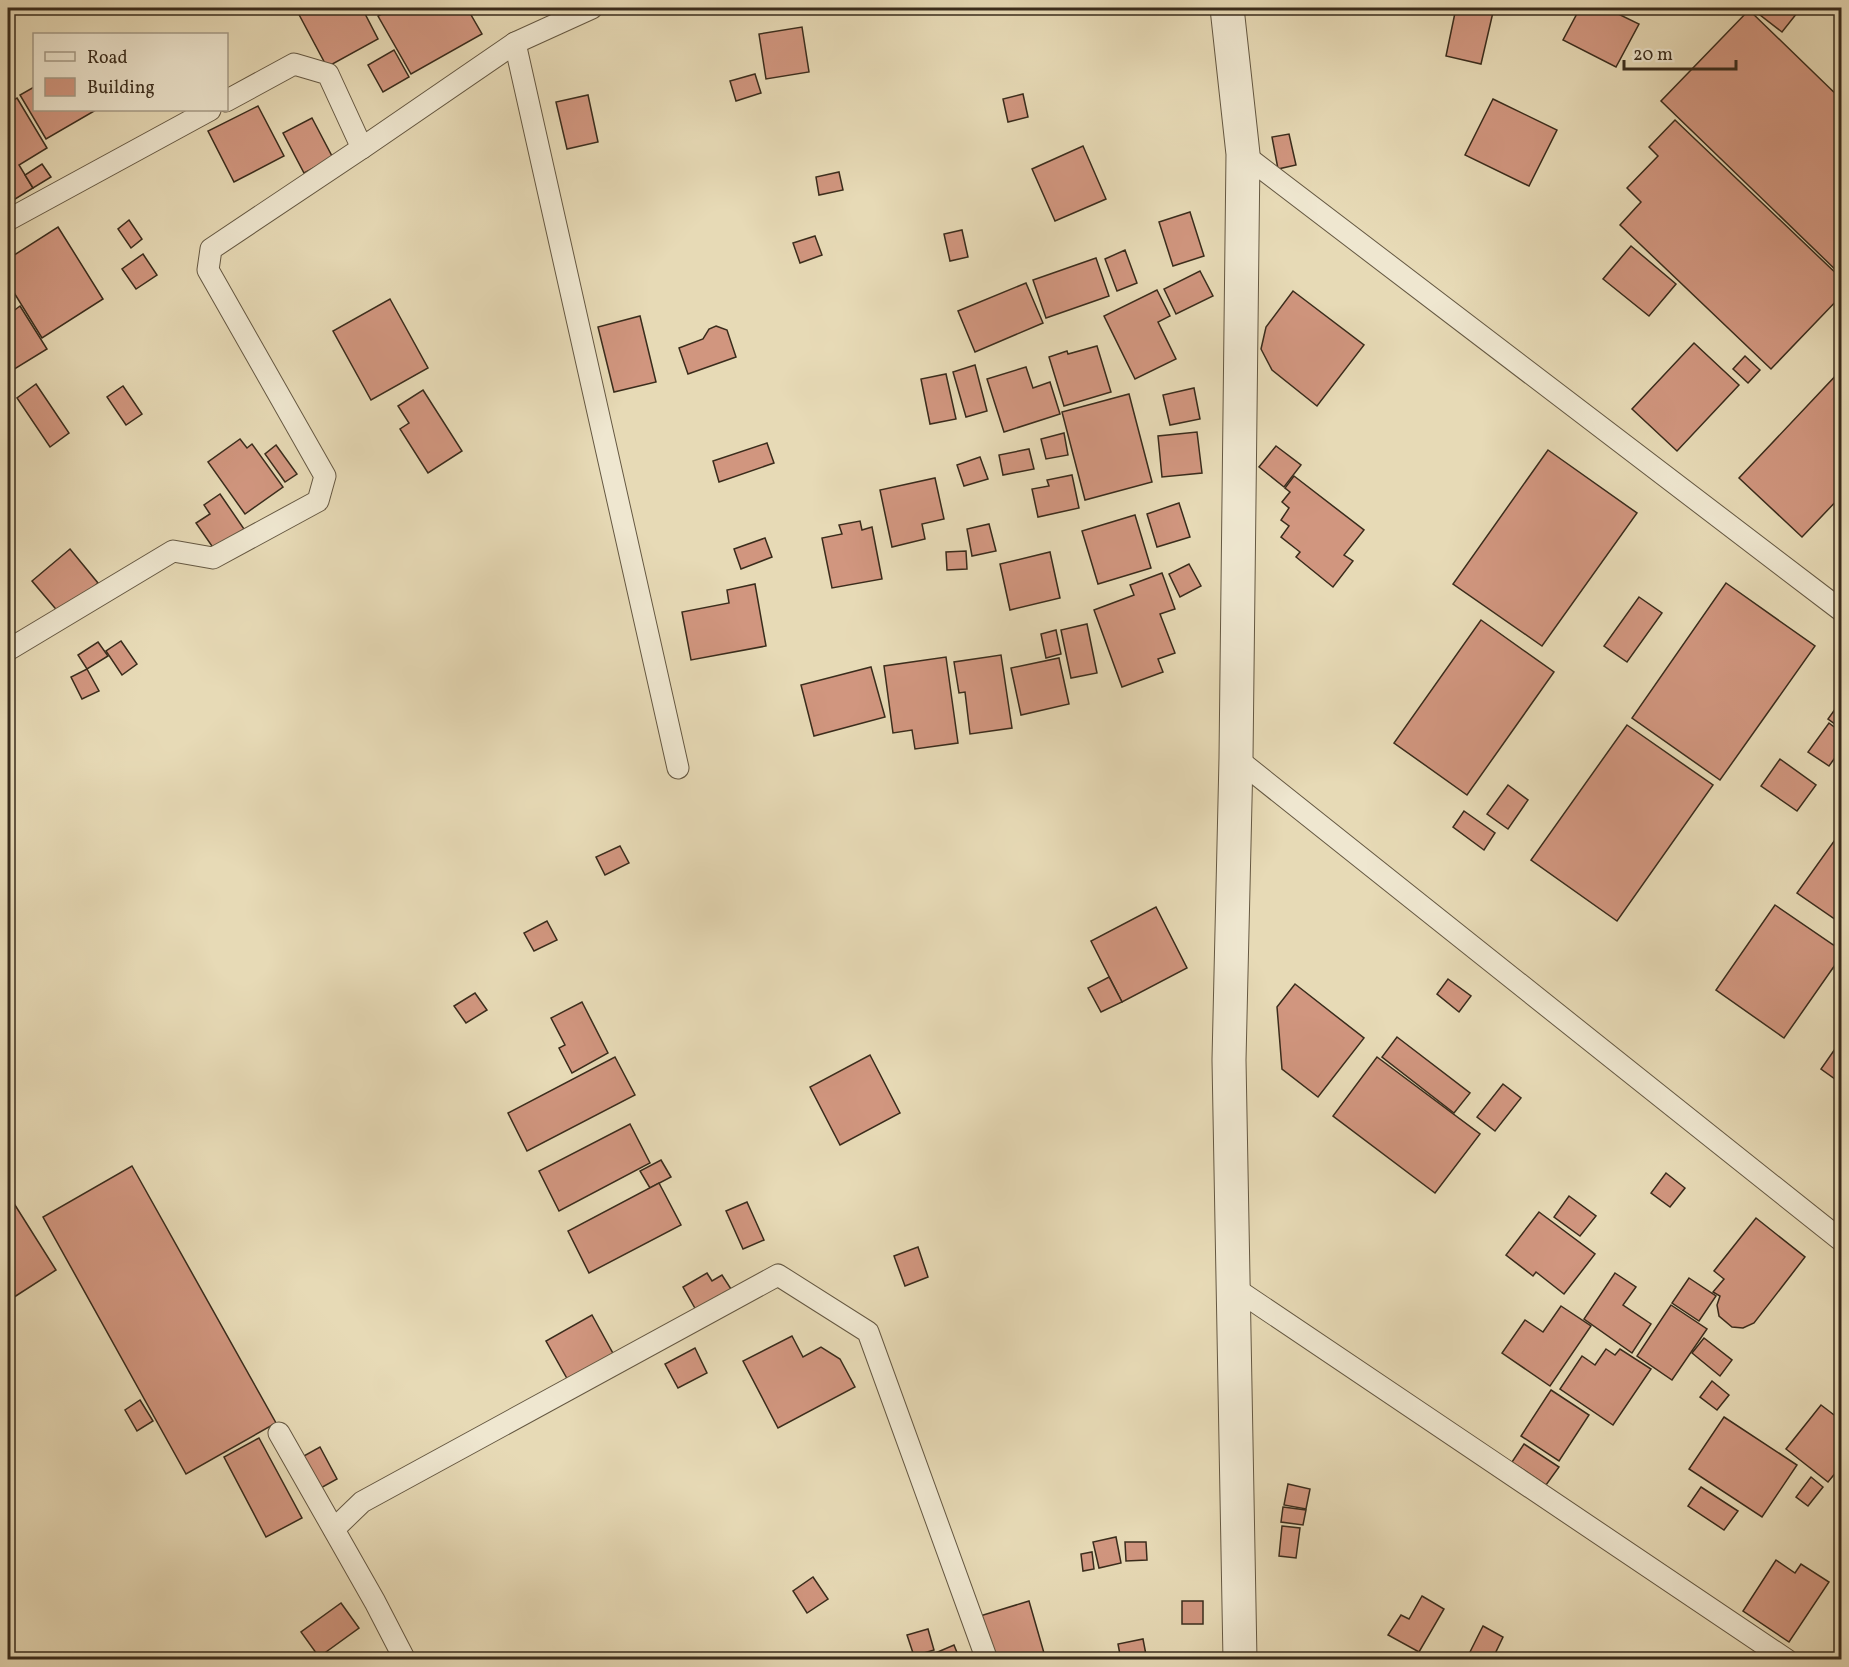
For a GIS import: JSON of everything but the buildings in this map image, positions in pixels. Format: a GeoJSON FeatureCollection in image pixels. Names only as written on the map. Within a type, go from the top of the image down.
{"type":"FeatureCollection","features":[{"type":"Feature","properties":{"kind":"street"},"geometry":{"type":"LineString","coordinates":[[1227,8],[1243,154],[1236,758],[1229,1060],[1240,1659]]}},
{"type":"Feature","properties":{"kind":"lane"},"geometry":{"type":"LineString","coordinates":[[8,650],[173,550],[213,558],[318,501],[325,476],[208,270],[211,249],[515,43],[592,8]]}},
{"type":"Feature","properties":{"kind":"lane"},"geometry":{"type":"LineString","coordinates":[[515,43],[678,768]]}},
{"type":"Feature","properties":{"kind":"lane"},"geometry":{"type":"LineString","coordinates":[[228,100],[294,64],[327,74],[362,148]]}},
{"type":"Feature","properties":{"kind":"lane"},"geometry":{"type":"LineString","coordinates":[[8,220],[208,111]]}},
{"type":"Feature","properties":{"kind":"lane"},"geometry":{"type":"LineString","coordinates":[[1243,154],[1842,611]]}},
{"type":"Feature","properties":{"kind":"lane"},"geometry":{"type":"LineString","coordinates":[[1236,758],[1842,1241]]}},
{"type":"Feature","properties":{"kind":"lane"},"geometry":{"type":"LineString","coordinates":[[334,1529],[362,1502],[778,1275],[868,1332],[987,1659]]}},
{"type":"Feature","properties":{"kind":"lane"},"geometry":{"type":"LineString","coordinates":[[1233,1287],[1786,1659]]}},
{"type":"Feature","properties":{"kind":"lane"},"geometry":{"type":"LineString","coordinates":[[279,1433],[405,1659]]}}]}
